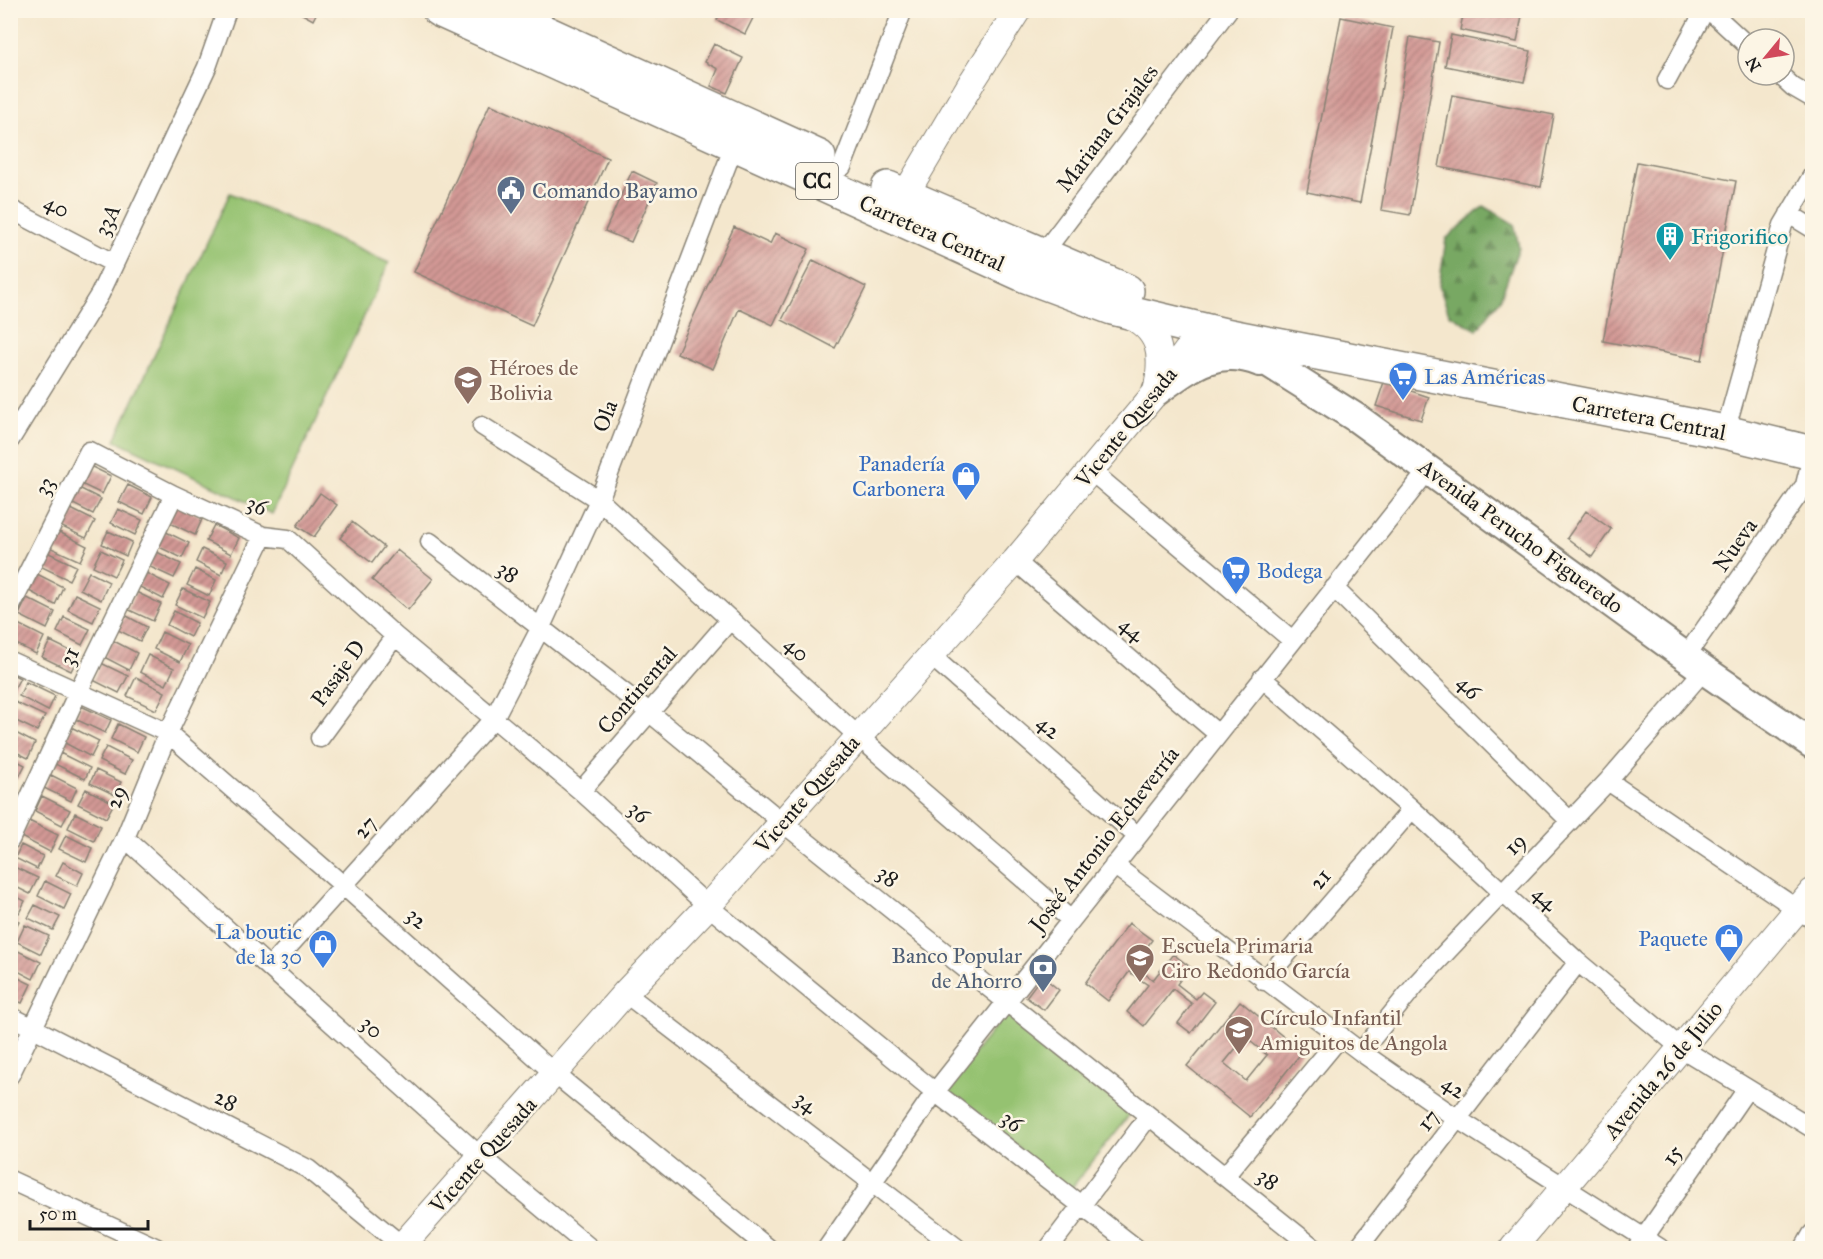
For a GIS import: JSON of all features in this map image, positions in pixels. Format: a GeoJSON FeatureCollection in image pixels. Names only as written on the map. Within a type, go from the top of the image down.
{"type":"FeatureCollection","features":[{"type":"Feature","properties":{"kind":"highway","name":"Carretera Central"},"geometry":{"type":"LineString","coordinates":[[439,10],[504,19],[739,133],[1034,266],[1112,308],[1327,355],[1725,432],[1812,454]]}},
{"type":"Feature","properties":{"kind":"highway","name":"Carretera Central"},"geometry":{"type":"LineString","coordinates":[[739,133],[842,167],[898,205]]}},
{"type":"Feature","properties":{"kind":"highway","name":"Carretera Central"},"geometry":{"type":"LineString","coordinates":[[1034,266],[1141,296],[1214,332]]}},
{"type":"Feature","properties":{"kind":"main road","name":"Avenida Perucho Figueredo"},"geometry":{"type":"LineString","coordinates":[[1214,332],[1284,372],[1358,419],[1695,663],[1812,744]]}},
{"type":"Feature","properties":{"kind":"main road"},"geometry":{"type":"LineString","coordinates":[[1157,391],[1196,364],[1207,359],[1232,355],[1251,359],[1284,372]]}},
{"type":"Feature","properties":{"kind":"main road"},"geometry":{"type":"LineString","coordinates":[[1315,391],[1307,367],[1327,355],[1333,389],[1340,402],[1358,419]]}},
{"type":"Feature","properties":{"kind":"street","name":"33A"},"geometry":{"type":"LineString","coordinates":[[11,437],[100,294],[113,262],[207,67],[227,10]]}},
{"type":"Feature","properties":{"kind":"street"},"geometry":{"type":"LineString","coordinates":[[842,167],[903,10]]}},
{"type":"Feature","properties":{"kind":"street"},"geometry":{"type":"LineString","coordinates":[[898,205],[1018,10]]}},
{"type":"Feature","properties":{"kind":"street","name":"Mariana Grajales"},"geometry":{"type":"LineString","coordinates":[[1034,266],[1227,10]]}},
{"type":"Feature","properties":{"kind":"street"},"geometry":{"type":"LineString","coordinates":[[1667,80],[1707,10],[1736,35]]}},
{"type":"Feature","properties":{"kind":"street"},"geometry":{"type":"LineString","coordinates":[[1793,87],[1812,98]]}},
{"type":"Feature","properties":{"kind":"street","name":"Ola"},"geometry":{"type":"LineString","coordinates":[[494,718],[541,627],[599,500],[739,133]]}},
{"type":"Feature","properties":{"kind":"street"},"geometry":{"type":"LineString","coordinates":[[1725,432],[1783,225],[1812,176]]}},
{"type":"Feature","properties":{"kind":"street","name":"40"},"geometry":{"type":"LineString","coordinates":[[10,209],[113,262]]}},
{"type":"Feature","properties":{"kind":"street"},"geometry":{"type":"LineString","coordinates":[[1789,214],[1812,228]]}},
{"type":"Feature","properties":{"kind":"street"},"geometry":{"type":"LineString","coordinates":[[1112,308],[1134,318],[1146,327],[1155,339],[1162,364],[1157,391]]}},
{"type":"Feature","properties":{"kind":"street","name":"Vicente Quesada"},"geometry":{"type":"LineString","coordinates":[[403,1248],[480,1156],[625,993],[708,906],[1015,561],[1157,391],[1214,332]]}},
{"type":"Feature","properties":{"kind":"street","name":"40"},"geometry":{"type":"LineString","coordinates":[[482,426],[599,500],[729,621],[858,736],[1071,920]]}},
{"type":"Feature","properties":{"kind":"street","name":"36"},"geometry":{"type":"LineString","coordinates":[[89,451],[174,495],[263,536],[288,539],[395,636],[580,791],[708,906],[935,1092],[1136,1248]]}},
{"type":"Feature","properties":{"kind":"street","name":"33"},"geometry":{"type":"LineString","coordinates":[[10,608],[89,451]]}},
{"type":"Feature","properties":{"kind":"street","name":"Nueva"},"geometry":{"type":"LineString","coordinates":[[1695,663],[1805,485],[1812,454]]}},
{"type":"Feature","properties":{"kind":"street","name":"Josèé Antonio Echeverría"},"geometry":{"type":"LineString","coordinates":[[827,1248],[935,1092],[1430,469]]}},
{"type":"Feature","properties":{"kind":"street"},"geometry":{"type":"LineString","coordinates":[[1091,471],[1292,640]]}},
{"type":"Feature","properties":{"kind":"street","name":"31"},"geometry":{"type":"LineString","coordinates":[[10,840],[79,690],[174,495]]}},
{"type":"Feature","properties":{"kind":"street","name":"29"},"geometry":{"type":"LineString","coordinates":[[10,1075],[125,838],[168,733],[263,536]]}},
{"type":"Feature","properties":{"kind":"street","name":"38"},"geometry":{"type":"LineString","coordinates":[[430,543],[649,712],[782,822],[1314,1248]]}},
{"type":"Feature","properties":{"kind":"street","name":"44"},"geometry":{"type":"LineString","coordinates":[[1015,561],[1218,734]]}},
{"type":"Feature","properties":{"kind":"street","name":"46"},"geometry":{"type":"LineString","coordinates":[[1334,588],[1570,821]]}},
{"type":"Feature","properties":{"kind":"street","name":"Continental"},"geometry":{"type":"LineString","coordinates":[[580,791],[729,621]]}},
{"type":"Feature","properties":{"kind":"street","name":"Pasaje D"},"geometry":{"type":"LineString","coordinates":[[320,738],[395,636]]}},
{"type":"Feature","properties":{"kind":"street","name":"42"},"geometry":{"type":"LineString","coordinates":[[930,655],[1137,836]]}},
{"type":"Feature","properties":{"kind":"street","name":"32"},"geometry":{"type":"LineString","coordinates":[[10,661],[79,690],[168,733],[555,1074],[768,1248]]}},
{"type":"Feature","properties":{"kind":"street","name":"19"},"geometry":{"type":"LineString","coordinates":[[1361,1052],[1417,982],[1608,781],[1695,663]]}},
{"type":"Feature","properties":{"kind":"street","name":"44"},"geometry":{"type":"LineString","coordinates":[[1262,678],[1412,809],[1578,962],[1681,1048],[1812,1128]]}},
{"type":"Feature","properties":{"kind":"street","name":"27"},"geometry":{"type":"LineString","coordinates":[[270,967],[494,718]]}},
{"type":"Feature","properties":{"kind":"street"},"geometry":{"type":"LineString","coordinates":[[1608,781],[1808,907]]}},
{"type":"Feature","properties":{"kind":"street","name":"21"},"geometry":{"type":"LineString","coordinates":[[1264,981],[1412,809]]}},
{"type":"Feature","properties":{"kind":"street","name":"30"},"geometry":{"type":"LineString","coordinates":[[125,838],[480,1156],[590,1248]]}},
{"type":"Feature","properties":{"kind":"street","name":"42"},"geometry":{"type":"LineString","coordinates":[[1114,865],[1264,981],[1361,1052],[1458,1120],[1564,1187],[1640,1243],[1660,1248]]}},
{"type":"Feature","properties":{"kind":"street","name":"Avenida 26 de Julio"},"geometry":{"type":"LineString","coordinates":[[1513,1248],[1681,1048],[1808,907]]}},
{"type":"Feature","properties":{"kind":"street","name":"17"},"geometry":{"type":"LineString","coordinates":[[1358,1248],[1578,962]]}},
{"type":"Feature","properties":{"kind":"street","name":"34"},"geometry":{"type":"LineString","coordinates":[[625,993],[957,1248]]}},
{"type":"Feature","properties":{"kind":"street","name":"28"},"geometry":{"type":"LineString","coordinates":[[10,1016],[308,1169],[403,1248]]}},
{"type":"Feature","properties":{"kind":"street"},"geometry":{"type":"LineString","coordinates":[[1225,1176],[1341,1036]]}},
{"type":"Feature","properties":{"kind":"street","name":"15"},"geometry":{"type":"LineString","coordinates":[[1640,1243],[1747,1089]]}},
{"type":"Feature","properties":{"kind":"street"},"geometry":{"type":"LineString","coordinates":[[1049,1248],[1149,1116]]}},
{"type":"Feature","properties":{"kind":"street"},"geometry":{"type":"LineString","coordinates":[[10,1180],[157,1248]]}},
{"type":"Feature","properties":{"kind":"street"},"geometry":{"type":"LineString","coordinates":[[1804,1248],[1812,1234]]}},
{"type":"Feature","properties":{"kind":"green space"},"geometry":{"type":"Polygon","coordinates":[[[230,193],[389,263],[272,514],[115,440],[230,193]]]}},
{"type":"Feature","properties":{"kind":"green space"},"geometry":{"type":"Polygon","coordinates":[[[1484,206],[1514,224],[1519,247],[1500,300],[1477,330],[1449,314],[1439,286],[1446,239],[1484,206]]]}},
{"type":"Feature","properties":{"kind":"green space"},"geometry":{"type":"Polygon","coordinates":[[[1005,1014],[1130,1114],[1070,1190],[945,1090],[1005,1014]]]}},
{"type":"Feature","properties":{"kind":"building"},"geometry":{"type":"Polygon","coordinates":[[[295,10],[318,10],[313,20],[295,10]]]}},
{"type":"Feature","properties":{"kind":"building"},"geometry":{"type":"Polygon","coordinates":[[[722,10],[757,10],[745,34],[717,20],[722,10]]]}},
{"type":"Feature","properties":{"kind":"building"},"geometry":{"type":"Polygon","coordinates":[[[1464,10],[1523,10],[1517,42],[1460,30],[1464,10]]]}},
{"type":"Feature","properties":{"kind":"building"},"geometry":{"type":"Polygon","coordinates":[[[1341,17],[1393,28],[1360,203],[1307,192],[1341,17]]]}},
{"type":"Feature","properties":{"kind":"building"},"geometry":{"type":"Polygon","coordinates":[[[1451,35],[1531,51],[1524,82],[1445,66],[1451,35]]]}},
{"type":"Feature","properties":{"kind":"building"},"geometry":{"type":"Polygon","coordinates":[[[1410,37],[1439,42],[1410,215],[1381,210],[1410,37]]]}},
{"type":"Feature","properties":{"kind":"building"},"geometry":{"type":"Polygon","coordinates":[[[714,44],[743,58],[727,93],[711,86],[718,69],[705,62],[714,44]]]}},
{"type":"Feature","properties":{"kind":"building"},"geometry":{"type":"Polygon","coordinates":[[[1452,95],[1554,115],[1541,187],[1439,167],[1452,95]]]}},
{"type":"Feature","properties":{"kind":"building","name":"Comando Bayamo"},"geometry":{"type":"Polygon","coordinates":[[[490,104],[608,158],[532,326],[414,272],[490,104]]]}},
{"type":"Feature","properties":{"kind":"building","name":"Frigorifico"},"geometry":{"type":"Polygon","coordinates":[[[1637,162],[1736,181],[1702,360],[1603,341],[1637,162]]]}},
{"type":"Feature","properties":{"kind":"building"},"geometry":{"type":"Polygon","coordinates":[[[632,171],[657,183],[631,242],[605,231],[632,171]]]}},
{"type":"Feature","properties":{"kind":"building"},"geometry":{"type":"Polygon","coordinates":[[[734,227],[770,244],[775,233],[809,249],[773,325],[739,309],[713,369],[677,353],[734,227]]]}},
{"type":"Feature","properties":{"kind":"building"},"geometry":{"type":"Polygon","coordinates":[[[813,260],[866,287],[835,348],[782,320],[813,260]]]}},
{"type":"Feature","properties":{"kind":"building","name":"Las Américas"},"geometry":{"type":"Polygon","coordinates":[[[1384,382],[1429,397],[1421,420],[1376,406],[1384,382]]]}},
{"type":"Feature","properties":{"kind":"building"},"geometry":{"type":"Polygon","coordinates":[[[88,465],[111,476],[102,494],[79,483],[88,465]]]}},
{"type":"Feature","properties":{"kind":"building"},"geometry":{"type":"Polygon","coordinates":[[[128,485],[152,497],[144,514],[119,502],[128,485]]]}},
{"type":"Feature","properties":{"kind":"building"},"geometry":{"type":"Polygon","coordinates":[[[79,488],[101,499],[93,514],[71,503],[79,488]]]}},
{"type":"Feature","properties":{"kind":"building"},"geometry":{"type":"Polygon","coordinates":[[[320,493],[337,505],[314,537],[297,526],[320,493]]]}},
{"type":"Feature","properties":{"kind":"building"},"geometry":{"type":"Polygon","coordinates":[[[175,503],[203,517],[195,535],[166,521],[175,503]]]}},
{"type":"Feature","properties":{"kind":"building"},"geometry":{"type":"Polygon","coordinates":[[[69,508],[95,521],[86,538],[60,526],[69,508]]]}},
{"type":"Feature","properties":{"kind":"building"},"geometry":{"type":"Polygon","coordinates":[[[118,509],[142,520],[135,535],[111,523],[118,509]]]}},
{"type":"Feature","properties":{"kind":"building"},"geometry":{"type":"Polygon","coordinates":[[[1586,511],[1611,529],[1592,557],[1567,538],[1586,511]]]}},
{"type":"Feature","properties":{"kind":"building"},"geometry":{"type":"Polygon","coordinates":[[[352,522],[384,547],[372,563],[340,538],[352,522]]]}},
{"type":"Feature","properties":{"kind":"building"},"geometry":{"type":"Polygon","coordinates":[[[214,525],[239,538],[231,554],[206,541],[214,525]]]}},
{"type":"Feature","properties":{"kind":"building"},"geometry":{"type":"Polygon","coordinates":[[[57,531],[87,546],[80,561],[49,547],[57,531]]]}},
{"type":"Feature","properties":{"kind":"building"},"geometry":{"type":"Polygon","coordinates":[[[108,531],[132,542],[126,556],[102,544],[108,531]]]}},
{"type":"Feature","properties":{"kind":"building"},"geometry":{"type":"Polygon","coordinates":[[[164,531],[189,543],[182,558],[157,546],[164,531]]]}},
{"type":"Feature","properties":{"kind":"building"},"geometry":{"type":"Polygon","coordinates":[[[202,549],[227,561],[221,575],[196,562],[202,549]]]}},
{"type":"Feature","properties":{"kind":"building"},"geometry":{"type":"Polygon","coordinates":[[[101,550],[122,560],[114,576],[93,566],[101,550]]]}},
{"type":"Feature","properties":{"kind":"building"},"geometry":{"type":"Polygon","coordinates":[[[397,550],[433,579],[408,610],[372,580],[397,550]]]}},
{"type":"Feature","properties":{"kind":"building"},"geometry":{"type":"Polygon","coordinates":[[[155,551],[181,564],[174,578],[148,566],[155,551]]]}},
{"type":"Feature","properties":{"kind":"building"},"geometry":{"type":"Polygon","coordinates":[[[47,552],[76,566],[69,580],[40,566],[47,552]]]}},
{"type":"Feature","properties":{"kind":"building"},"geometry":{"type":"Polygon","coordinates":[[[195,569],[216,580],[209,596],[187,585],[195,569]]]}},
{"type":"Feature","properties":{"kind":"building"},"geometry":{"type":"Polygon","coordinates":[[[89,572],[109,582],[101,600],[80,589],[89,572]]]}},
{"type":"Feature","properties":{"kind":"building"},"geometry":{"type":"Polygon","coordinates":[[[144,572],[170,585],[163,599],[138,586],[144,572]]]}},
{"type":"Feature","properties":{"kind":"building"},"geometry":{"type":"Polygon","coordinates":[[[37,574],[63,587],[55,605],[29,591],[37,574]]]}},
{"type":"Feature","properties":{"kind":"building"},"geometry":{"type":"Polygon","coordinates":[[[183,589],[210,602],[202,618],[175,605],[183,589]]]}},
{"type":"Feature","properties":{"kind":"building"},"geometry":{"type":"Polygon","coordinates":[[[136,592],[161,604],[153,621],[127,609],[136,592]]]}},
{"type":"Feature","properties":{"kind":"building"},"geometry":{"type":"Polygon","coordinates":[[[75,594],[100,606],[93,622],[68,610],[75,594]]]}},
{"type":"Feature","properties":{"kind":"building"},"geometry":{"type":"Polygon","coordinates":[[[27,598],[55,612],[47,629],[19,615],[27,598]]]}},
{"type":"Feature","properties":{"kind":"building"},"geometry":{"type":"Polygon","coordinates":[[[174,611],[197,623],[190,637],[167,625],[174,611]]]}},
{"type":"Feature","properties":{"kind":"building"},"geometry":{"type":"Polygon","coordinates":[[[125,615],[147,627],[140,641],[118,630],[125,615]]]}},
{"type":"Feature","properties":{"kind":"building"},"geometry":{"type":"Polygon","coordinates":[[[64,617],[90,629],[82,645],[57,632],[64,617]]]}},
{"type":"Feature","properties":{"kind":"building"},"geometry":{"type":"Polygon","coordinates":[[[14,622],[44,637],[36,654],[10,641],[10,630],[14,622]]]}},
{"type":"Feature","properties":{"kind":"building"},"geometry":{"type":"Polygon","coordinates":[[[162,632],[188,645],[180,662],[154,649],[162,632]]]}},
{"type":"Feature","properties":{"kind":"building"},"geometry":{"type":"Polygon","coordinates":[[[112,640],[137,653],[129,670],[104,657],[112,640]]]}},
{"type":"Feature","properties":{"kind":"building"},"geometry":{"type":"Polygon","coordinates":[[[50,641],[79,655],[71,671],[42,657],[50,641]]]}},
{"type":"Feature","properties":{"kind":"building"},"geometry":{"type":"Polygon","coordinates":[[[148,655],[174,668],[166,685],[140,672],[148,655]]]}},
{"type":"Feature","properties":{"kind":"building"},"geometry":{"type":"Polygon","coordinates":[[[101,663],[128,676],[119,693],[93,680],[101,663]]]}},
{"type":"Feature","properties":{"kind":"building"},"geometry":{"type":"Polygon","coordinates":[[[10,673],[20,678],[10,696],[10,673]]]}},
{"type":"Feature","properties":{"kind":"building"},"geometry":{"type":"Polygon","coordinates":[[[136,677],[165,692],[156,710],[127,696],[136,677]]]}},
{"type":"Feature","properties":{"kind":"building"},"geometry":{"type":"Polygon","coordinates":[[[26,682],[55,696],[48,711],[19,696],[26,682]]]}},
{"type":"Feature","properties":{"kind":"building"},"geometry":{"type":"Polygon","coordinates":[[[15,702],[45,716],[37,731],[10,718],[15,702]]]}},
{"type":"Feature","properties":{"kind":"building"},"geometry":{"type":"Polygon","coordinates":[[[81,706],[111,720],[105,733],[75,719],[81,706]]]}},
{"type":"Feature","properties":{"kind":"building"},"geometry":{"type":"Polygon","coordinates":[[[118,724],[144,737],[137,752],[111,739],[118,724]]]}},
{"type":"Feature","properties":{"kind":"building"},"geometry":{"type":"Polygon","coordinates":[[[71,727],[99,741],[91,757],[63,742],[71,727]]]}},
{"type":"Feature","properties":{"kind":"building"},"geometry":{"type":"Polygon","coordinates":[[[10,730],[35,743],[28,758],[10,749],[10,730]]]}},
{"type":"Feature","properties":{"kind":"building"},"geometry":{"type":"Polygon","coordinates":[[[106,747],[132,760],[125,774],[99,761],[106,747]]]}},
{"type":"Feature","properties":{"kind":"building"},"geometry":{"type":"Polygon","coordinates":[[[60,753],[90,768],[85,779],[55,764],[60,753]]]}},
{"type":"Feature","properties":{"kind":"building"},"geometry":{"type":"Polygon","coordinates":[[[10,757],[25,765],[18,779],[10,775],[10,757]]]}},
{"type":"Feature","properties":{"kind":"building"},"geometry":{"type":"Polygon","coordinates":[[[96,770],[121,782],[115,795],[90,783],[96,770]]]}},
{"type":"Feature","properties":{"kind":"building"},"geometry":{"type":"Polygon","coordinates":[[[51,775],[77,788],[71,801],[44,788],[51,775]]]}},
{"type":"Feature","properties":{"kind":"building"},"geometry":{"type":"Polygon","coordinates":[[[86,789],[114,803],[106,818],[78,804],[86,789]]]}},
{"type":"Feature","properties":{"kind":"building"},"geometry":{"type":"Polygon","coordinates":[[[42,796],[70,810],[62,825],[35,811],[42,796]]]}},
{"type":"Feature","properties":{"kind":"building"},"geometry":{"type":"Polygon","coordinates":[[[75,813],[101,826],[94,841],[68,828],[75,813]]]}},
{"type":"Feature","properties":{"kind":"building"},"geometry":{"type":"Polygon","coordinates":[[[29,821],[58,835],[50,852],[21,837],[29,821]]]}},
{"type":"Feature","properties":{"kind":"building"},"geometry":{"type":"Polygon","coordinates":[[[66,835],[92,848],[86,862],[59,849],[66,835]]]}},
{"type":"Feature","properties":{"kind":"building"},"geometry":{"type":"Polygon","coordinates":[[[21,845],[43,856],[37,869],[15,858],[21,845]]]}},
{"type":"Feature","properties":{"kind":"building"},"geometry":{"type":"Polygon","coordinates":[[[63,862],[83,873],[77,886],[56,876],[63,862]]]}},
{"type":"Feature","properties":{"kind":"building"},"geometry":{"type":"Polygon","coordinates":[[[10,865],[38,878],[30,894],[10,884],[10,865]]]}},
{"type":"Feature","properties":{"kind":"building"},"geometry":{"type":"Polygon","coordinates":[[[45,881],[71,894],[64,909],[38,896],[45,881]]]}},
{"type":"Feature","properties":{"kind":"building"},"geometry":{"type":"Polygon","coordinates":[[[10,893],[25,901],[19,913],[10,909],[10,893]]]}},
{"type":"Feature","properties":{"kind":"building"},"geometry":{"type":"Polygon","coordinates":[[[35,905],[60,917],[53,930],[28,918],[35,905]]]}},
{"type":"Feature","properties":{"kind":"building"},"geometry":{"type":"Polygon","coordinates":[[[10,917],[19,921],[10,938],[10,917]]]}},
{"type":"Feature","properties":{"kind":"building"},"geometry":{"type":"Polygon","coordinates":[[[1129,923],[1152,940],[1134,965],[1153,980],[1173,954],[1190,967],[1177,984],[1196,999],[1202,992],[1215,1002],[1191,1033],[1178,1023],[1192,1004],[1173,989],[1144,1026],[1127,1012],[1148,985],[1129,972],[1108,1001],[1085,983],[1129,923]]]}},
{"type":"Feature","properties":{"kind":"building"},"geometry":{"type":"Polygon","coordinates":[[[25,925],[49,936],[41,954],[17,942],[25,925]]]}},
{"type":"Feature","properties":{"kind":"building"},"geometry":{"type":"Polygon","coordinates":[[[16,950],[41,962],[33,979],[10,967],[16,950]]]}},
{"type":"Feature","properties":{"kind":"building"},"geometry":{"type":"Polygon","coordinates":[[[10,974],[31,984],[22,1003],[10,998],[10,974]]]}},
{"type":"Feature","properties":{"kind":"building","name":"Banco Popular de Ahorro"},"geometry":{"type":"Polygon","coordinates":[[[1042,976],[1059,990],[1044,1010],[1026,997],[1042,976]]]}},
{"type":"Feature","properties":{"kind":"building"},"geometry":{"type":"Polygon","coordinates":[[[1240,1001],[1302,1052],[1250,1117],[1187,1066],[1240,1001]],[[1245,1037],[1224,1063],[1246,1081],[1267,1055],[1245,1037]]]}},
{"type":"Feature","properties":{"kind":"place","name":"Comando Bayamo"},"geometry":{"type":"Point","coordinates":[511,216]}},
{"type":"Feature","properties":{"kind":"place","name":"Frigorifico"},"geometry":{"type":"Point","coordinates":[1670,262]}},
{"type":"Feature","properties":{"kind":"place","name":"Las Américas"},"geometry":{"type":"Point","coordinates":[1403,402]}},
{"type":"Feature","properties":{"kind":"place","name":"Héroes de Bolivia"},"geometry":{"type":"Point","coordinates":[468,406]}},
{"type":"Feature","properties":{"kind":"place","name":"Panadería Carbonera"},"geometry":{"type":"Point","coordinates":[966,502]}},
{"type":"Feature","properties":{"kind":"place","name":"Bodega"},"geometry":{"type":"Point","coordinates":[1236,596]}},
{"type":"Feature","properties":{"kind":"place","name":"Paquete"},"geometry":{"type":"Point","coordinates":[1729,964]}},
{"type":"Feature","properties":{"kind":"place","name":"La boutic de la 30"},"geometry":{"type":"Point","coordinates":[323,970]}},
{"type":"Feature","properties":{"kind":"place","name":"Escuela Primaria Ciro Redondo García"},"geometry":{"type":"Point","coordinates":[1140,984]}},
{"type":"Feature","properties":{"kind":"place","name":"Banco Popular de Ahorro"},"geometry":{"type":"Point","coordinates":[1043,994]}},
{"type":"Feature","properties":{"kind":"place","name":"Círculo Infantil Amiguitos de Angola"},"geometry":{"type":"Point","coordinates":[1239,1056]}}]}
